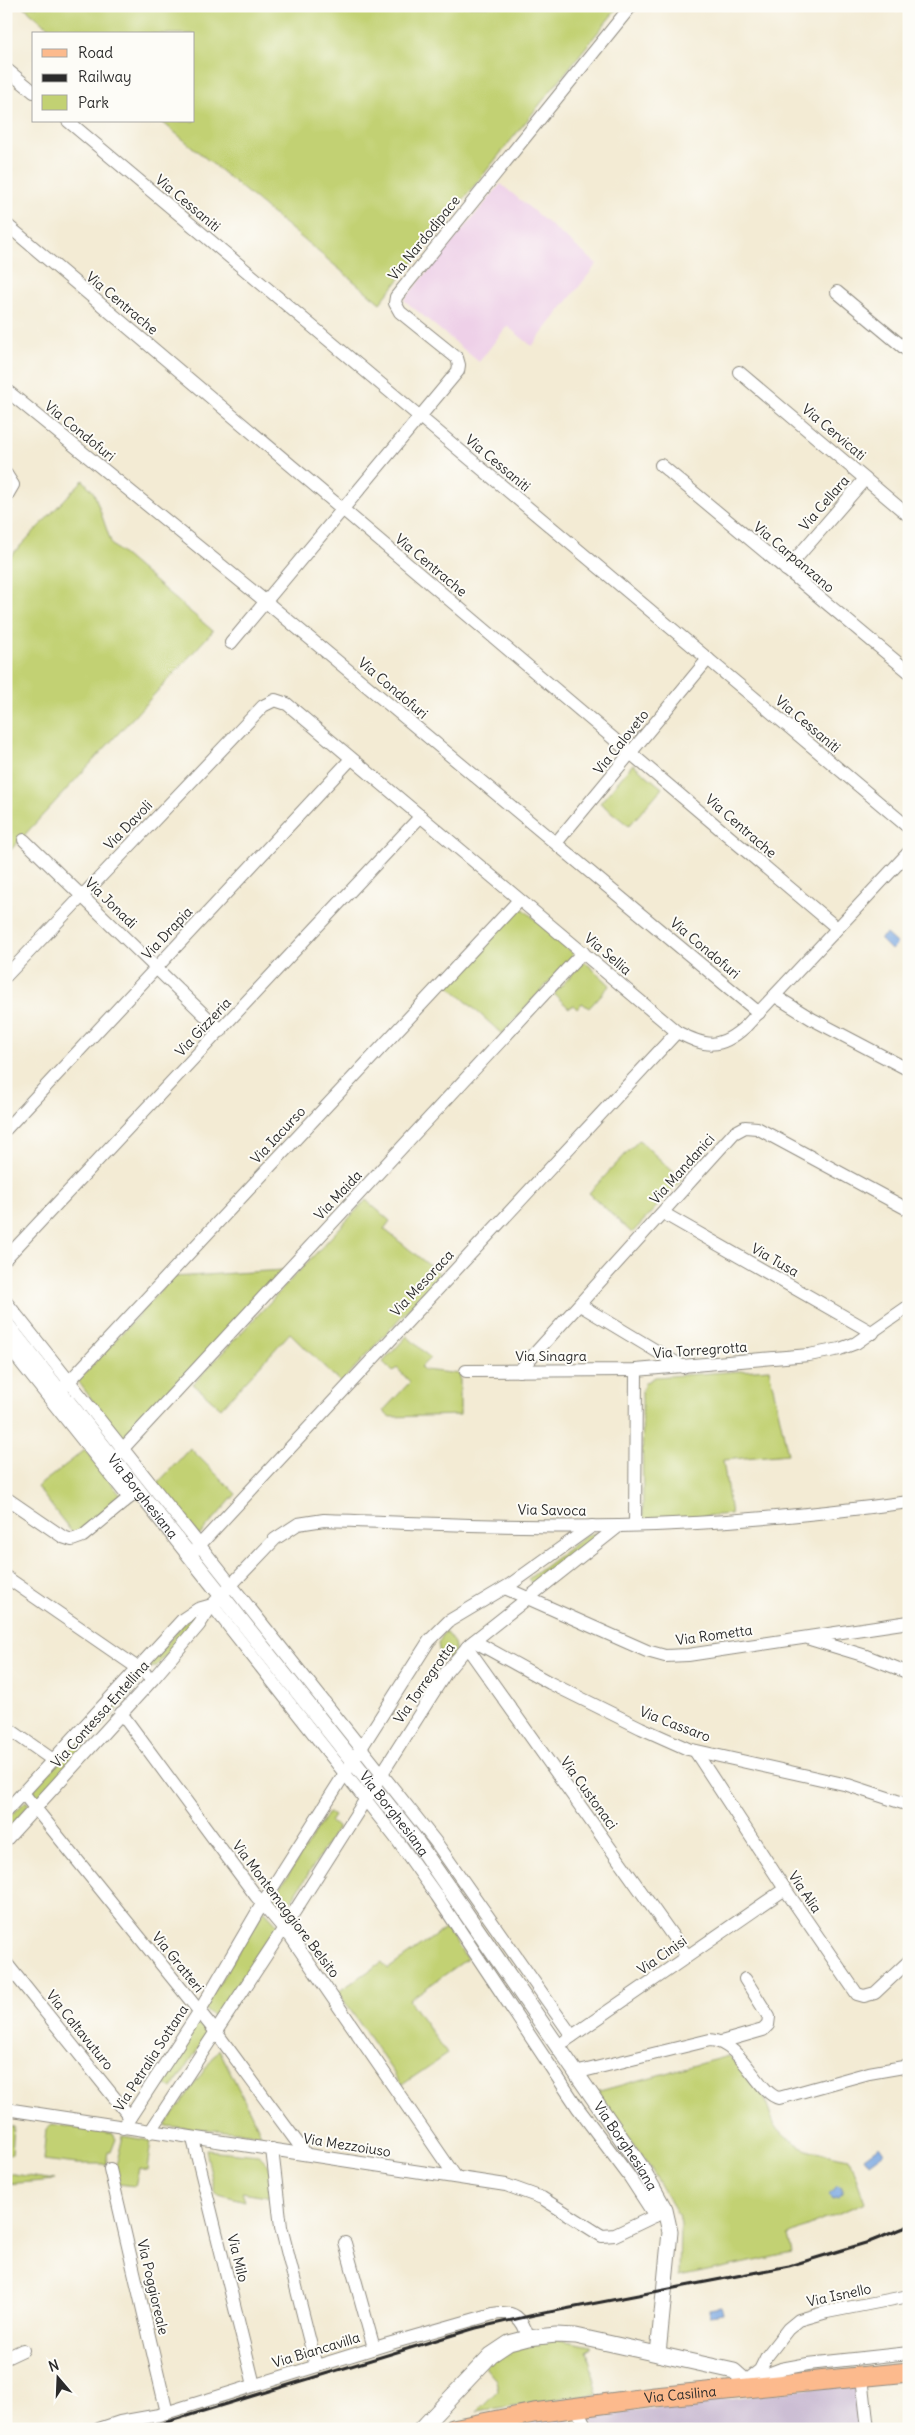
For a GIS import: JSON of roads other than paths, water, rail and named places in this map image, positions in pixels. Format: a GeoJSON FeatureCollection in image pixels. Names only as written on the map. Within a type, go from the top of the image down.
{"type":"FeatureCollection","features":[{"type":"Feature","properties":{"kind":"main road","name":"Via Casilina"},"geometry":{"type":"LineString","coordinates":[[453,2429],[506,2417],[746,2385],[909,2372]]}},
{"type":"Feature","properties":{"kind":"street","name":"Via Nardodipace"},"geometry":{"type":"LineString","coordinates":[[231,643],[456,373],[459,365],[453,354],[398,310],[395,303],[396,297],[631,6]]}},
{"type":"Feature","properties":{"kind":"street"},"geometry":{"type":"LineString","coordinates":[[6,69],[32,90]]}},
{"type":"Feature","properties":{"kind":"street","name":"Via Cessaniti"},"geometry":{"type":"LineString","coordinates":[[69,122],[909,828]]}},
{"type":"Feature","properties":{"kind":"street","name":"Via Centrache"},"geometry":{"type":"LineString","coordinates":[[6,224],[342,510],[632,752],[837,928]]}},
{"type":"Feature","properties":{"kind":"street"},"geometry":{"type":"LineString","coordinates":[[837,292],[909,352]]}},
{"type":"Feature","properties":{"kind":"street","name":"Via Cervicati"},"geometry":{"type":"LineString","coordinates":[[739,372],[909,516]]}},
{"type":"Feature","properties":{"kind":"street","name":"Via Condofuri"},"geometry":{"type":"LineString","coordinates":[[6,390],[265,601],[759,1013]]}},
{"type":"Feature","properties":{"kind":"street","name":"Via Carpanzano"},"geometry":{"type":"LineString","coordinates":[[661,465],[909,672]]}},
{"type":"Feature","properties":{"kind":"street"},"geometry":{"type":"LineString","coordinates":[[6,474],[12,485],[6,498]]}},
{"type":"Feature","properties":{"kind":"street","name":"Via Cellara"},"geometry":{"type":"LineString","coordinates":[[786,570],[865,479]]}},
{"type":"Feature","properties":{"kind":"street","name":"Via Caloveto"},"geometry":{"type":"LineString","coordinates":[[556,843],[708,659]]}},
{"type":"Feature","properties":{"kind":"street","name":"Via Sellia"},"geometry":{"type":"LineString","coordinates":[[275,700],[287,704],[677,1032],[696,1042],[716,1044],[735,1036],[759,1013],[909,852]]}},
{"type":"Feature","properties":{"kind":"street","name":"Via Davoli"},"geometry":{"type":"LineString","coordinates":[[6,976],[81,895],[263,706],[275,700]]}},
{"type":"Feature","properties":{"kind":"street","name":"Via Drapia"},"geometry":{"type":"LineString","coordinates":[[6,1129],[351,759]]}},
{"type":"Feature","properties":{"kind":"street","name":"Via Gizzeria"},"geometry":{"type":"LineString","coordinates":[[6,1258],[420,816]]}},
{"type":"Feature","properties":{"kind":"street","name":"Via Jonadi"},"geometry":{"type":"LineString","coordinates":[[24,840],[221,1030]]}},
{"type":"Feature","properties":{"kind":"street","name":"Via Iacurso"},"geometry":{"type":"LineString","coordinates":[[64,1386],[519,900]]}},
{"type":"Feature","properties":{"kind":"street","name":"Via Maida"},"geometry":{"type":"LineString","coordinates":[[118,1454],[583,952]]}},
{"type":"Feature","properties":{"kind":"street"},"geometry":{"type":"LineString","coordinates":[[775,996],[812,1019],[909,1070]]}},
{"type":"Feature","properties":{"kind":"street","name":"Via Mesoraca"},"geometry":{"type":"LineString","coordinates":[[195,1551],[677,1032]]}},
{"type":"Feature","properties":{"kind":"street","name":"Via Mandanici"},"geometry":{"type":"LineString","coordinates":[[519,1371],[734,1133],[748,1126],[757,1128],[909,1210]]}},
{"type":"Feature","properties":{"kind":"street","name":"Via Tusa"},"geometry":{"type":"LineString","coordinates":[[663,1213],[873,1333]]}},
{"type":"Feature","properties":{"kind":"street","name":"Via Borghesiana"},"geometry":{"type":"LineString","coordinates":[[6,1302],[64,1386],[195,1551],[222,1595],[343,1774],[368,1793],[436,1869],[575,2073],[660,2213],[670,2243],[658,2354]]}},
{"type":"Feature","properties":{"kind":"street"},"geometry":{"type":"LineString","coordinates":[[580,1305],[682,1367]]}},
{"type":"Feature","properties":{"kind":"street","name":"Via Torregrotta"},"geometry":{"type":"LineString","coordinates":[[635,1525],[636,1370],[826,1353],[851,1346],[873,1333],[909,1306]]}},
{"type":"Feature","properties":{"kind":"street","name":"Via Borghesiana"},"geometry":{"type":"LineString","coordinates":[[6,1324],[64,1386]]}},
{"type":"Feature","properties":{"kind":"street","name":"Via Borghesiana"},"geometry":{"type":"LineString","coordinates":[[6,1344],[134,1494],[195,1551]]}},
{"type":"Feature","properties":{"kind":"street","name":"Via Sinagra"},"geometry":{"type":"LineString","coordinates":[[466,1371],[636,1370]]}},
{"type":"Feature","properties":{"kind":"street","name":"Via Borghesiana"},"geometry":{"type":"LineString","coordinates":[[118,1454],[134,1494]]}},
{"type":"Feature","properties":{"kind":"street"},"geometry":{"type":"LineString","coordinates":[[6,1498],[63,1537],[72,1540],[83,1536],[134,1494]]}},
{"type":"Feature","properties":{"kind":"street","name":"Via Savoca"},"geometry":{"type":"LineString","coordinates":[[222,1595],[280,1535],[294,1526],[310,1521],[619,1526],[778,1517],[909,1502]]}},
{"type":"Feature","properties":{"kind":"street","name":"Via Torregrotta"},"geometry":{"type":"LineString","coordinates":[[360,1748],[431,1637],[449,1621],[505,1588],[592,1526]]}},
{"type":"Feature","properties":{"kind":"street","name":"Via Torregrotta"},"geometry":{"type":"LineString","coordinates":[[381,1773],[437,1685],[470,1644],[619,1526]]}},
{"type":"Feature","properties":{"kind":"street"},"geometry":{"type":"LineString","coordinates":[[6,1577],[153,1679]]}},
{"type":"Feature","properties":{"kind":"street","name":"Via Rometta"},"geometry":{"type":"LineString","coordinates":[[505,1588],[647,1652],[660,1655],[682,1655],[909,1622]]}},
{"type":"Feature","properties":{"kind":"street","name":"Via Borghesiana"},"geometry":{"type":"LineString","coordinates":[[222,1595],[381,1773],[443,1852],[572,2036]]}},
{"type":"Feature","properties":{"kind":"street","name":"Via Borghesiana"},"geometry":{"type":"LineString","coordinates":[[222,1595],[351,1760],[368,1793],[578,2108],[635,2172]]}},
{"type":"Feature","properties":{"kind":"street","name":"Via Contessa Entellina"},"geometry":{"type":"LineString","coordinates":[[6,1811],[186,1616],[222,1595]]}},
{"type":"Feature","properties":{"kind":"street","name":"Via Contessa Entellina"},"geometry":{"type":"LineString","coordinates":[[6,1840],[153,1679],[222,1595]]}},
{"type":"Feature","properties":{"kind":"street"},"geometry":{"type":"LineString","coordinates":[[805,1638],[866,1656],[909,1673]]}},
{"type":"Feature","properties":{"kind":"street","name":"Via Cassaro"},"geometry":{"type":"LineString","coordinates":[[470,1644],[641,1728],[695,1751],[848,1785],[909,1805]]}},
{"type":"Feature","properties":{"kind":"street","name":"Via Custonaci"},"geometry":{"type":"LineString","coordinates":[[470,1644],[687,1956]]}},
{"type":"Feature","properties":{"kind":"street","name":"Via Montemaggiore Belsito"},"geometry":{"type":"LineString","coordinates":[[122,1713],[262,1904],[284,1928],[455,2176]]}},
{"type":"Feature","properties":{"kind":"street"},"geometry":{"type":"LineString","coordinates":[[6,1727],[54,1760]]}},
{"type":"Feature","properties":{"kind":"street","name":"Via Petralia Sottana"},"geometry":{"type":"LineString","coordinates":[[123,2128],[199,2012],[262,1904],[360,1748]]}},
{"type":"Feature","properties":{"kind":"street","name":"Via Alia"},"geometry":{"type":"LineString","coordinates":[[695,1751],[785,1889],[853,1989],[860,1996],[875,1993],[909,1961]]}},
{"type":"Feature","properties":{"kind":"street"},"geometry":{"type":"LineString","coordinates":[[150,2132],[284,1928],[381,1773]]}},
{"type":"Feature","properties":{"kind":"street","name":"Via Gratteri"},"geometry":{"type":"LineString","coordinates":[[24,1793],[216,2032],[305,2153]]}},
{"type":"Feature","properties":{"kind":"street","name":"Via Cinisi"},"geometry":{"type":"LineString","coordinates":[[556,2047],[785,1889]]}},
{"type":"Feature","properties":{"kind":"street","name":"Via Caltavuturo"},"geometry":{"type":"LineString","coordinates":[[6,1963],[130,2117]]}},
{"type":"Feature","properties":{"kind":"street"},"geometry":{"type":"LineString","coordinates":[[575,2073],[702,2041],[721,2042],[763,2030],[768,2025],[768,2014],[745,1979]]}},
{"type":"Feature","properties":{"kind":"street"},"geometry":{"type":"LineString","coordinates":[[721,2042],[750,2068],[769,2094],[778,2098],[869,2073],[909,2066]]}},
{"type":"Feature","properties":{"kind":"street","name":"Via Mezzoiuso"},"geometry":{"type":"LineString","coordinates":[[6,2109],[506,2185],[535,2195],[602,2236],[615,2236],[660,2213]]}},
{"type":"Feature","properties":{"kind":"street","name":"Via Milo"},"geometry":{"type":"LineString","coordinates":[[194,2139],[254,2385]]}},
{"type":"Feature","properties":{"kind":"street"},"geometry":{"type":"LineString","coordinates":[[272,2149],[281,2227],[316,2366]]}},
{"type":"Feature","properties":{"kind":"street","name":"Via Poggioreale"},"geometry":{"type":"LineString","coordinates":[[110,2169],[167,2413]]}},
{"type":"Feature","properties":{"kind":"street"},"geometry":{"type":"LineString","coordinates":[[345,2243],[374,2348]]}},
{"type":"Feature","properties":{"kind":"street","name":"Via Isnello"},"geometry":{"type":"LineString","coordinates":[[746,2385],[760,2370],[767,2356],[788,2329],[799,2320],[827,2312],[909,2296]]}},
{"type":"Feature","properties":{"kind":"street","name":"Via Biancavilla"},"geometry":{"type":"LineString","coordinates":[[99,2429],[120,2422],[167,2413],[460,2322],[503,2313],[519,2317],[524,2324],[528,2338]]}},
{"type":"Feature","properties":{"kind":"street"},"geometry":{"type":"LineString","coordinates":[[421,2429],[491,2355],[509,2343],[528,2338],[569,2336],[658,2354],[734,2371],[746,2385]]}},
{"type":"Feature","properties":{"kind":"street"},"geometry":{"type":"LineString","coordinates":[[6,2358],[23,2350]]}},
{"type":"Feature","properties":{"kind":"street","name":"Via Casilina"},"geometry":{"type":"LineString","coordinates":[[746,2385],[781,2369],[808,2364],[909,2353]]}},
{"type":"Feature","properties":{"kind":"street"},"geometry":{"type":"LineString","coordinates":[[862,2376],[868,2429]]}},
{"type":"Feature","properties":{"kind":"street"},"geometry":{"type":"LineString","coordinates":[[576,2407],[586,2429]]}},
{"type":"Feature","properties":{"kind":"water"},"geometry":{"type":"Polygon","coordinates":[[[886,934],[897,944],[891,950],[880,939],[886,934]]]}},
{"type":"Feature","properties":{"kind":"water"},"geometry":{"type":"Polygon","coordinates":[[[879,2146],[884,2153],[869,2164],[864,2157],[879,2146]]]}},
{"type":"Feature","properties":{"kind":"water"},"geometry":{"type":"Polygon","coordinates":[[[837,2186],[842,2188],[842,2194],[838,2198],[833,2199],[830,2194],[837,2186]]]}},
{"type":"Feature","properties":{"kind":"water"},"geometry":{"type":"Polygon","coordinates":[[[721,2307],[723,2314],[710,2316],[709,2309],[721,2307]]]}},
{"type":"Feature","properties":{"kind":"railway"},"geometry":{"type":"LineString","coordinates":[[144,2429],[476,2328],[789,2266],[869,2242],[909,2226]]}}]}
